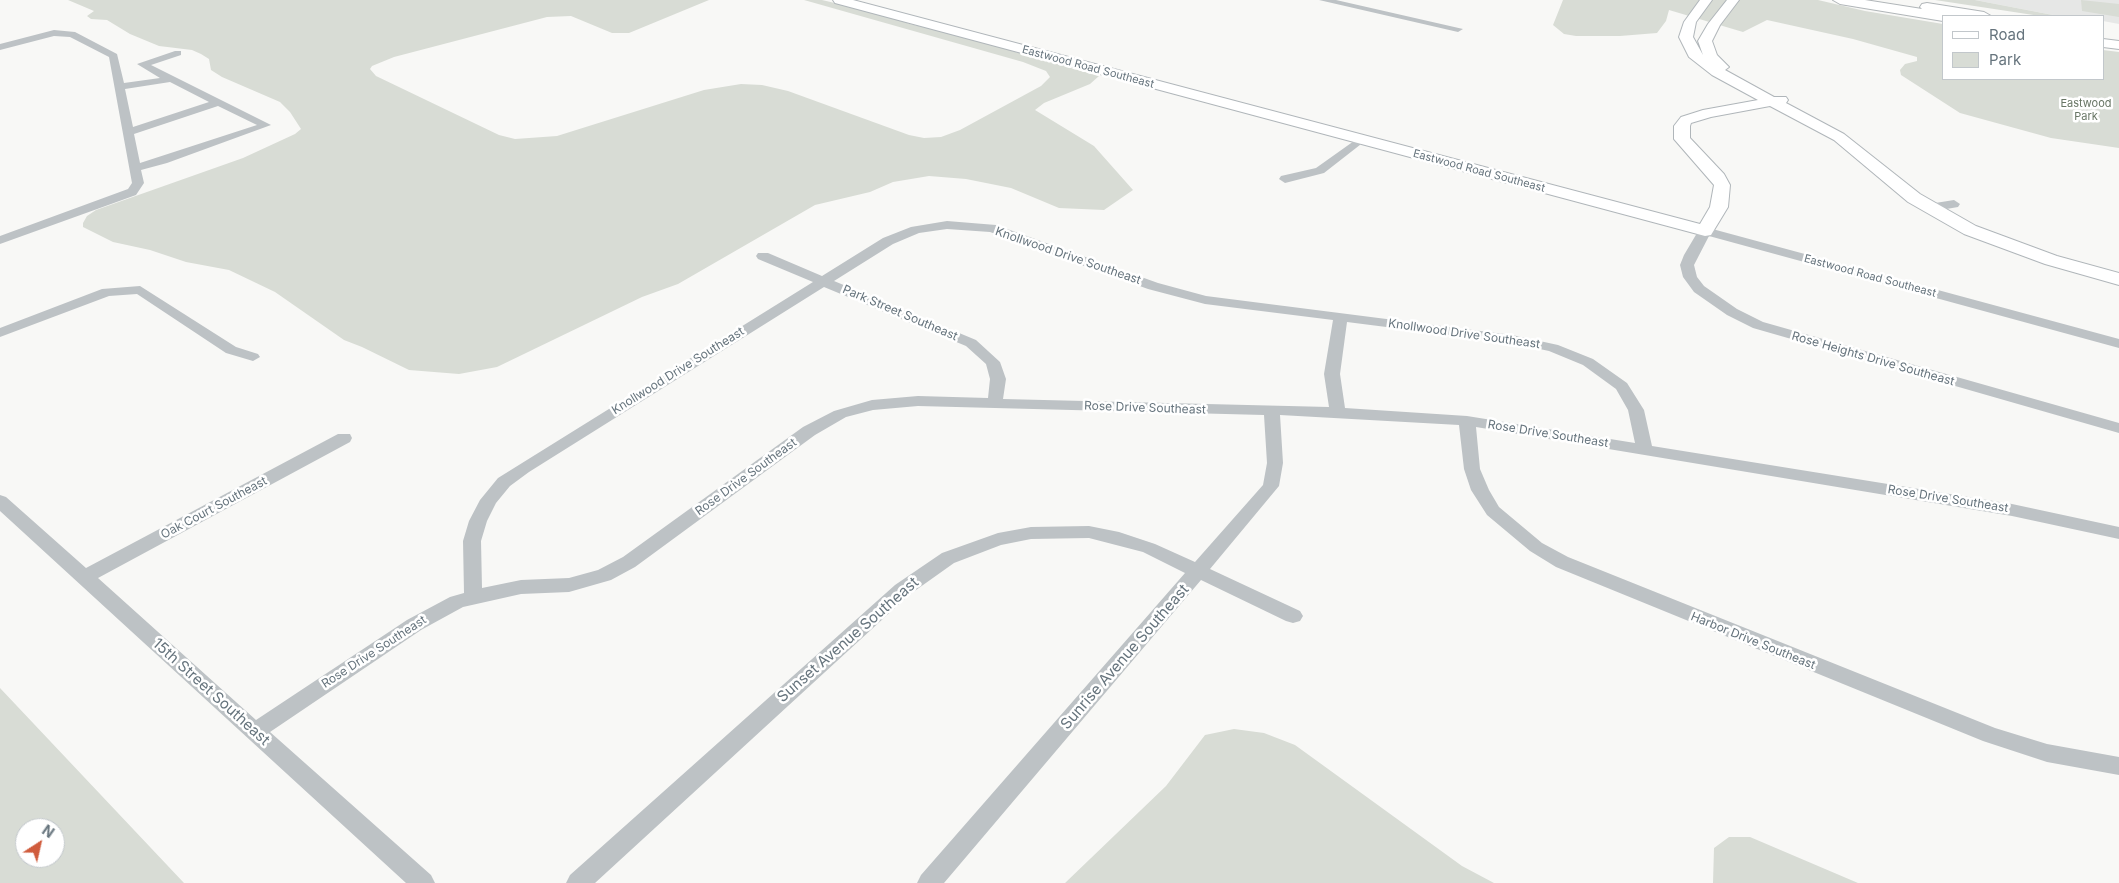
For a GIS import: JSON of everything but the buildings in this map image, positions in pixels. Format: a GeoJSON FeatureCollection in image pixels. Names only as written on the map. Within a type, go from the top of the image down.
{"type":"FeatureCollection","features":[{"type":"Feature","properties":{"kind":"main road"},"geometry":{"type":"LineString","coordinates":[[1840,0],[1942,17]]}},
{"type":"Feature","properties":{"kind":"main road"},"geometry":{"type":"LineString","coordinates":[[1883,0],[1978,15]]}},
{"type":"Feature","properties":{"kind":"main road"},"geometry":{"type":"LineString","coordinates":[[2104,35],[2119,38]]}},
{"type":"Feature","properties":{"kind":"main road"},"geometry":{"type":"LineString","coordinates":[[2104,43],[2119,45]]}},
{"type":"Feature","properties":{"kind":"street","name":"Eastwood Road Southeast"},"geometry":{"type":"LineString","coordinates":[[839,0],[1705,231],[2119,344]]}},
{"type":"Feature","properties":{"kind":"street"},"geometry":{"type":"LineString","coordinates":[[1706,0],[1687,29],[1686,37],[1691,49],[1717,72],[1776,101]]}},
{"type":"Feature","properties":{"kind":"street"},"geometry":{"type":"LineString","coordinates":[[1733,0],[1706,36],[1708,50],[1719,64],[1776,101],[1839,137],[1941,206],[1970,230],[2004,244],[2119,280]]}},
{"type":"Feature","properties":{"kind":"street"},"geometry":{"type":"LineString","coordinates":[[1330,1],[1458,29]]}},
{"type":"Feature","properties":{"kind":"street"},"geometry":{"type":"LineString","coordinates":[[0,47],[54,33],[72,34],[114,56],[138,182],[132,192],[0,240]]}},
{"type":"Feature","properties":{"kind":"street"},"geometry":{"type":"LineString","coordinates":[[136,168],[266,125],[142,64],[178,53]]}},
{"type":"Feature","properties":{"kind":"street"},"geometry":{"type":"LineString","coordinates":[[120,87],[171,79]]}},
{"type":"Feature","properties":{"kind":"street"},"geometry":{"type":"LineString","coordinates":[[1705,231],[1719,206],[1722,185],[1718,177],[1682,140],[1682,126],[1686,120],[1702,114],[1776,101]]}},
{"type":"Feature","properties":{"kind":"street"},"geometry":{"type":"LineString","coordinates":[[128,132],[219,102]]}},
{"type":"Feature","properties":{"kind":"street"},"geometry":{"type":"LineString","coordinates":[[1285,179],[1320,171],[1361,139]]}},
{"type":"Feature","properties":{"kind":"street"},"geometry":{"type":"LineString","coordinates":[[1941,206],[2010,238],[2119,272]]}},
{"type":"Feature","properties":{"kind":"street","name":"Knollwood Drive Southeast"},"geometry":{"type":"LineString","coordinates":[[473,596],[472,542],[478,521],[485,507],[504,482],[523,468],[822,281],[901,235],[940,226],[977,226],[1006,233],[1177,293],[1205,300],[1512,339],[1572,354],[1605,372],[1627,392],[1636,410],[1645,450]]}},
{"type":"Feature","properties":{"kind":"street","name":"Rose Heights Drive Southeast"},"geometry":{"type":"LineString","coordinates":[[1705,231],[1687,265],[1690,277],[1699,289],[1713,300],[1758,325],[2119,428]]}},
{"type":"Feature","properties":{"kind":"street","name":"Park Street Southeast"},"geometry":{"type":"LineString","coordinates":[[763,256],[971,343],[993,362],[998,379],[995,403]]}},
{"type":"Feature","properties":{"kind":"street"},"geometry":{"type":"LineString","coordinates":[[0,333],[108,292],[140,290],[231,350],[253,357]]}},
{"type":"Feature","properties":{"kind":"street"},"geometry":{"type":"LineString","coordinates":[[1338,412],[1333,392],[1332,374],[1340,318]]}},
{"type":"Feature","properties":{"kind":"street","name":"Rose Drive Southeast"},"geometry":{"type":"LineString","coordinates":[[254,732],[432,614],[473,596],[521,587],[569,585],[604,575],[629,562],[809,431],[840,414],[872,405],[894,402],[1338,412],[1467,421],[1528,429],[2012,510],[2119,534]]}},
{"type":"Feature","properties":{"kind":"street","name":"Sunrise Avenue Southeast"},"geometry":{"type":"LineString","coordinates":[[930,883],[1200,571],[1271,486],[1275,463],[1272,412]]}},
{"type":"Feature","properties":{"kind":"street","name":"Harbor Drive Southeast"},"geometry":{"type":"LineString","coordinates":[[1467,421],[1472,469],[1484,497],[1493,510],[1514,530],[1536,547],[1562,562],[1592,576],[1990,735],[2047,753],[2119,766]]}},
{"type":"Feature","properties":{"kind":"street","name":"Oak Court Southeast"},"geometry":{"type":"LineString","coordinates":[[85,578],[344,438]]}},
{"type":"Feature","properties":{"kind":"street","name":"15th Street Southeast"},"geometry":{"type":"LineString","coordinates":[[0,501],[423,883]]}},
{"type":"Feature","properties":{"kind":"street","name":"Sunset Avenue Southeast"},"geometry":{"type":"LineString","coordinates":[[578,883],[902,590],[948,558],[998,539],[1031,533],[1089,532],[1149,548],[1293,616]]}},
{"type":"Feature","properties":{"kind":"shaded area"},"geometry":{"type":"Polygon","coordinates":[[[1975,0],[2119,0],[2119,24],[2104,21],[2104,15],[2053,15],[1975,0]]]}},
{"type":"Feature","properties":{"kind":"green space"},"geometry":{"type":"Polygon","coordinates":[[[68,0],[709,0],[629,33],[612,33],[571,16],[547,17],[394,57],[372,66],[370,69],[376,76],[499,135],[515,139],[557,136],[704,90],[741,84],[762,85],[788,91],[909,135],[924,138],[941,137],[960,130],[1041,86],[1050,77],[1046,71],[1023,62],[804,0],[822,0],[877,13],[910,24],[953,34],[1099,76],[1090,84],[1044,103],[1035,110],[1094,146],[1133,190],[1104,210],[1059,208],[1011,188],[966,179],[929,176],[893,182],[870,192],[815,205],[678,284],[642,297],[497,367],[459,374],[409,370],[344,340],[275,292],[229,270],[186,262],[150,250],[113,242],[83,227],[87,216],[96,210],[243,158],[295,134],[301,129],[290,112],[280,102],[222,77],[211,70],[209,59],[201,54],[192,50],[159,46],[130,34],[107,20],[91,19],[87,16],[94,11],[68,0]]]}},
{"type":"Feature","properties":{"kind":"green space","name":"Eastwood Park"},"geometry":{"type":"Polygon","coordinates":[[[1563,0],[1818,0],[1865,11],[1942,24],[1942,80],[2104,80],[2104,50],[2119,52],[2119,148],[2051,138],[1960,113],[1901,75],[1900,70],[1905,64],[1917,61],[1917,57],[1853,39],[1767,20],[1743,32],[1669,10],[1666,21],[1657,33],[1620,36],[1576,36],[1564,34],[1553,25],[1563,0]]]}},
{"type":"Feature","properties":{"kind":"green space"},"geometry":{"type":"Polygon","coordinates":[[[1935,0],[1975,0],[2053,15],[2033,15],[1935,0]]]}},
{"type":"Feature","properties":{"kind":"green space"},"geometry":{"type":"Polygon","coordinates":[[[2081,0],[2119,4],[2119,17],[2082,11],[2081,0]]]}},
{"type":"Feature","properties":{"kind":"green space"},"geometry":{"type":"Polygon","coordinates":[[[0,688],[184,883],[0,883],[0,688]]]}},
{"type":"Feature","properties":{"kind":"green space"},"geometry":{"type":"Polygon","coordinates":[[[1234,729],[1264,733],[1295,745],[1462,866],[1494,883],[1065,883],[1166,786],[1205,735],[1234,729]]]}},
{"type":"Feature","properties":{"kind":"green space"},"geometry":{"type":"Polygon","coordinates":[[[1729,837],[1750,837],[1858,883],[1713,883],[1714,848],[1729,837]]]}}]}
